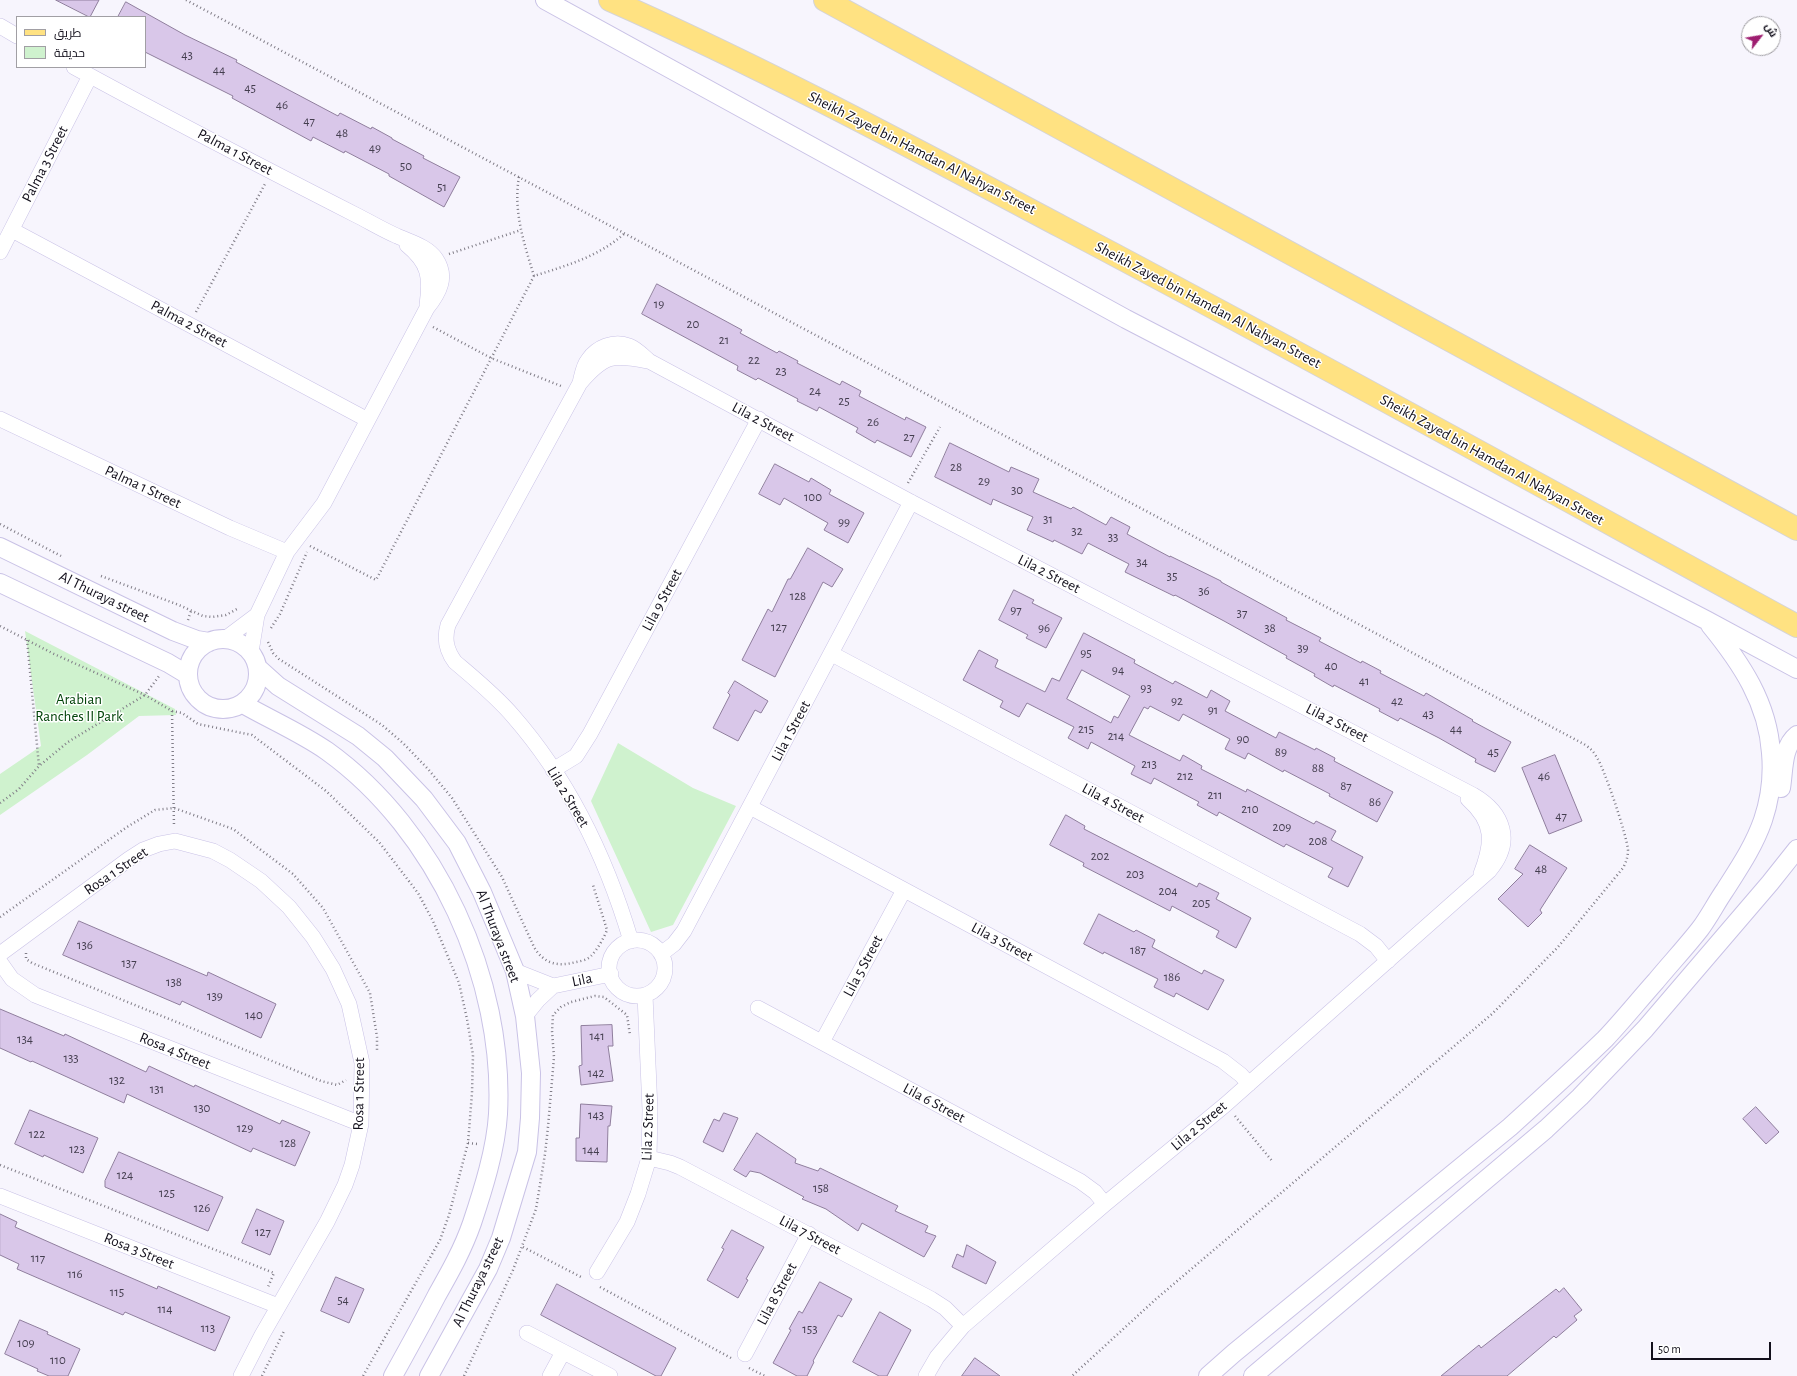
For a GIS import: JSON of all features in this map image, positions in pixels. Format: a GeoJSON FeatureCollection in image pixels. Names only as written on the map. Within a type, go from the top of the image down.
{"type":"FeatureCollection","features":[{"type":"Feature","properties":{"kind":"main road","name":"Sheikh Zayed bin Hamdan Al Nahyan Street"},"geometry":{"type":"LineString","coordinates":[[610,0],[809,94],[983,184],[1172,284],[1797,626]]}},
{"type":"Feature","properties":{"kind":"main road"},"geometry":{"type":"LineString","coordinates":[[825,0],[1797,529]]}},
{"type":"Feature","properties":{"kind":"street"},"geometry":{"type":"LineString","coordinates":[[546,0],[1126,319],[1706,620],[1797,669]]}},
{"type":"Feature","properties":{"kind":"street"},"geometry":{"type":"LineString","coordinates":[[0,26],[16,35]]}},
{"type":"Feature","properties":{"kind":"street","name":"Palma 1 Street"},"geometry":{"type":"LineString","coordinates":[[76,68],[271,172],[428,251],[436,258],[440,267],[441,283],[435,298],[423,314],[366,419],[324,503],[288,552],[257,615]]}},
{"type":"Feature","properties":{"kind":"street","name":"Palma 3 Street"},"geometry":{"type":"LineString","coordinates":[[0,252],[90,76]]}},
{"type":"Feature","properties":{"kind":"street","name":"Palma 2 Street"},"geometry":{"type":"LineString","coordinates":[[12,230],[366,419]]}},
{"type":"Feature","properties":{"kind":"street","name":"Palma 1 Street"},"geometry":{"type":"LineString","coordinates":[[397,236],[416,253],[427,269],[430,288],[423,314]]}},
{"type":"Feature","properties":{"kind":"street","name":"Lila 2 Street"},"geometry":{"type":"LineString","coordinates":[[631,941],[618,900],[598,850],[553,770],[513,716],[455,662],[447,648],[446,632],[448,625],[458,610],[578,388],[596,366],[612,358],[621,357],[649,361],[906,499],[1451,783],[1483,801],[1492,808],[1502,829],[1503,840],[1501,852],[1496,862],[1478,881],[1225,1105],[1105,1204],[963,1326],[936,1357],[926,1376]]}},
{"type":"Feature","properties":{"kind":"street","name":"Palma 1 Street"},"geometry":{"type":"LineString","coordinates":[[0,419],[230,528],[288,552]]}},
{"type":"Feature","properties":{"kind":"street","name":"Lila 9 Street"},"geometry":{"type":"LineString","coordinates":[[553,770],[576,756],[584,746],[759,419]]}},
{"type":"Feature","properties":{"kind":"street","name":"Lila 1 Street"},"geometry":{"type":"LineString","coordinates":[[661,954],[680,938],[832,654],[906,499]]}},
{"type":"Feature","properties":{"kind":"street","name":"Al Thuraya street"},"geometry":{"type":"LineString","coordinates":[[0,547],[182,634],[197,640],[217,640]]}},
{"type":"Feature","properties":{"kind":"street","name":"Al Thuraya street"},"geometry":{"type":"LineString","coordinates":[[0,583],[168,663],[188,675]]}},
{"type":"Feature","properties":{"kind":"street"},"geometry":{"type":"LineString","coordinates":[[257,615],[255,660],[259,678],[256,688],[251,697],[243,704],[231,709],[219,710],[207,706],[197,698],[190,687],[188,675],[189,665],[194,655],[200,647],[217,640],[257,615]]}},
{"type":"Feature","properties":{"kind":"street"},"geometry":{"type":"LineString","coordinates":[[1700,929],[1756,839],[1764,818],[1772,776],[1769,732],[1755,690],[1736,659],[1706,620]]}},
{"type":"Feature","properties":{"kind":"street"},"geometry":{"type":"LineString","coordinates":[[217,640],[235,641],[255,660]]}},
{"type":"Feature","properties":{"kind":"street","name":"Lila 4 Street"},"geometry":{"type":"LineString","coordinates":[[832,654],[1360,934],[1376,946],[1388,961]]}},
{"type":"Feature","properties":{"kind":"street","name":"Al Thuraya street"},"geometry":{"type":"LineString","coordinates":[[255,660],[278,686],[358,736],[385,758],[424,799],[457,843],[482,892],[515,971],[525,1016],[531,1073],[530,1118],[524,1159],[503,1231],[488,1268],[429,1376]]}},
{"type":"Feature","properties":{"kind":"street","name":"Al Thuraya street"},"geometry":{"type":"LineString","coordinates":[[243,704],[327,752],[362,781],[399,818],[443,885],[456,911],[471,948],[485,990],[492,1024],[498,1073],[498,1116],[493,1147],[472,1224],[459,1256],[393,1376]]}},
{"type":"Feature","properties":{"kind":"street"},"geometry":{"type":"LineString","coordinates":[[1208,1376],[1240,1348],[1516,1122],[1606,1038],[1700,929],[1710,920],[1758,856],[1767,840],[1778,804],[1787,748],[1792,739],[1797,735]]}},
{"type":"Feature","properties":{"kind":"street","name":"Lila 3 Street"},"geometry":{"type":"LineString","coordinates":[[750,807],[1223,1061],[1241,1075],[1249,1084]]}},
{"type":"Feature","properties":{"kind":"street"},"geometry":{"type":"LineString","coordinates":[[1770,883],[1784,854],[1797,836]]}},
{"type":"Feature","properties":{"kind":"street","name":"Rosa 1 Street"},"geometry":{"type":"LineString","coordinates":[[0,954],[129,859],[143,850],[159,844],[175,841],[213,851],[230,860],[261,881],[289,907],[313,937],[333,969],[349,1004],[362,1063],[361,1124],[352,1165],[337,1204],[278,1306],[241,1376]]}},
{"type":"Feature","properties":{"kind":"street"},"geometry":{"type":"LineString","coordinates":[[1253,1376],[1546,1129],[1580,1097],[1645,1029],[1770,883],[1797,849]]}},
{"type":"Feature","properties":{"kind":"street","name":"Lila 5 Street"},"geometry":{"type":"LineString","coordinates":[[822,1042],[904,890]]}},
{"type":"Feature","properties":{"kind":"street"},"geometry":{"type":"LineString","coordinates":[[1700,929],[1717,944]]}},
{"type":"Feature","properties":{"kind":"street"},"geometry":{"type":"LineString","coordinates":[[639,940],[648,942],[656,947],[661,954],[665,963],[665,974],[661,983],[654,990],[645,995],[636,996],[627,994],[614,982],[610,966],[612,957],[623,944],[639,940]]}},
{"type":"Feature","properties":{"kind":"street","name":"Rosa 4 Street"},"geometry":{"type":"LineString","coordinates":[[0,962],[12,979],[35,995],[361,1124]]}},
{"type":"Feature","properties":{"kind":"street","name":"Lila"},"geometry":{"type":"LineString","coordinates":[[515,971],[554,986]]}},
{"type":"Feature","properties":{"kind":"street","name":"Lila"},"geometry":{"type":"LineString","coordinates":[[525,1016],[538,1000],[554,986],[611,974]]}},
{"type":"Feature","properties":{"kind":"street","name":"Lila 2 Street"},"geometry":{"type":"LineString","coordinates":[[591,1275],[627,1222],[638,1194],[649,1158],[650,1110],[645,995]]}},
{"type":"Feature","properties":{"kind":"street","name":"Lila 6 Street"},"geometry":{"type":"LineString","coordinates":[[758,1008],[1080,1181],[1095,1192],[1105,1204]]}},
{"type":"Feature","properties":{"kind":"street","name":"Lila 7 Street"},"geometry":{"type":"LineString","coordinates":[[649,1158],[665,1161],[680,1167],[938,1303],[963,1326]]}},
{"type":"Feature","properties":{"kind":"street","name":"Rosa 3 Street"},"geometry":{"type":"LineString","coordinates":[[0,1196],[278,1306]]}},
{"type":"Feature","properties":{"kind":"street","name":"Lila 8 Street"},"geometry":{"type":"LineString","coordinates":[[742,1360],[809,1234]]}},
{"type":"Feature","properties":{"kind":"street"},"geometry":{"type":"LineString","coordinates":[[527,1333],[610,1376]]}},
{"type":"Feature","properties":{"kind":"street"},"geometry":{"type":"LineString","coordinates":[[550,1376],[563,1352]]}},
{"type":"Feature","properties":{"kind":"path"},"geometry":{"type":"LineString","coordinates":[[186,0],[1580,742],[1592,750],[1600,761],[1626,838],[1627,857],[1623,868],[1558,946],[1492,1014],[1162,1294],[1072,1376]]}},
{"type":"Feature","properties":{"kind":"path"},"geometry":{"type":"LineString","coordinates":[[190,325],[271,172]]}},
{"type":"Feature","properties":{"kind":"path"},"geometry":{"type":"LineString","coordinates":[[310,546],[376,580],[534,276],[521,230],[516,193],[519,177]]}},
{"type":"Feature","properties":{"kind":"path"},"geometry":{"type":"LineString","coordinates":[[436,258],[521,230]]}},
{"type":"Feature","properties":{"kind":"path"},"geometry":{"type":"LineString","coordinates":[[534,276],[582,260],[611,245],[625,233]]}},
{"type":"Feature","properties":{"kind":"path"},"geometry":{"type":"LineString","coordinates":[[423,314],[491,358],[578,388]]}},
{"type":"Feature","properties":{"kind":"path"},"geometry":{"type":"LineString","coordinates":[[906,499],[940,427]]}},
{"type":"Feature","properties":{"kind":"path"},"geometry":{"type":"LineString","coordinates":[[270,630],[280,614],[314,540]]}},
{"type":"Feature","properties":{"kind":"path"},"geometry":{"type":"LineString","coordinates":[[182,634],[191,611]]}},
{"type":"Feature","properties":{"kind":"path"},"geometry":{"type":"LineString","coordinates":[[0,626],[54,654],[146,695],[172,711],[182,713],[198,724],[252,734],[326,791],[379,842],[418,893],[433,921],[459,983],[468,1019],[473,1055],[468,1143],[449,1215],[440,1240],[363,1376]]}},
{"type":"Feature","properties":{"kind":"path"},"geometry":{"type":"LineString","coordinates":[[27,640],[39,766]]}},
{"type":"Feature","properties":{"kind":"path"},"geometry":{"type":"LineString","coordinates":[[0,803],[19,789],[39,766],[68,742],[146,695],[168,663]]}},
{"type":"Feature","properties":{"kind":"path"},"geometry":{"type":"LineString","coordinates":[[172,711],[175,841]]}},
{"type":"Feature","properties":{"kind":"path"},"geometry":{"type":"LineString","coordinates":[[0,918],[127,827],[155,810],[174,808],[233,829],[293,874],[323,908],[370,993],[377,1037],[377,1052]]}},
{"type":"Feature","properties":{"kind":"path"},"geometry":{"type":"LineString","coordinates":[[28,946],[26,959],[32,963],[321,1081],[337,1085],[347,1079],[362,1089]]}},
{"type":"Feature","properties":{"kind":"path"},"geometry":{"type":"LineString","coordinates":[[464,1376],[524,1247],[536,1209],[545,1154],[554,1057],[552,1031],[553,1015],[561,1007],[571,1002],[595,996],[604,997],[628,1015],[630,1042]]}},
{"type":"Feature","properties":{"kind":"path"},"geometry":{"type":"LineString","coordinates":[[1225,1105],[1273,1162]]}},
{"type":"Feature","properties":{"kind":"path"},"geometry":{"type":"LineString","coordinates":[[0,1165],[274,1273],[262,1300]]}},
{"type":"Feature","properties":{"kind":"path"},"geometry":{"type":"LineString","coordinates":[[524,1247],[591,1275]]}},
{"type":"Feature","properties":{"kind":"path"},"geometry":{"type":"LineString","coordinates":[[600,1286],[742,1360],[765,1376]]}},
{"type":"Feature","properties":{"kind":"path"},"geometry":{"type":"LineString","coordinates":[[262,1376],[286,1327]]}},
{"type":"Feature","properties":{"kind":"green space","name":"Arabian Ranches II Park"},"geometry":{"type":"Polygon","coordinates":[[[25,631],[175,709],[176,715],[139,716],[87,755],[0,815],[0,774],[41,746],[25,631]]]}},
{"type":"Feature","properties":{"kind":"green space"},"geometry":{"type":"Polygon","coordinates":[[[618,743],[693,788],[736,806],[673,925],[651,932],[591,801],[618,743]]]}},
{"type":"Feature","properties":{"kind":"building"},"geometry":{"type":"Polygon","coordinates":[[[56,0],[99,0],[91,16],[56,0]]]}},
{"type":"Feature","properties":{"kind":"building"},"geometry":{"type":"Polygon","coordinates":[[[126,2],[185,35],[237,60],[236,62],[338,116],[340,113],[371,129],[372,127],[424,156],[423,158],[460,177],[444,207],[389,176],[389,174],[345,151],[344,153],[313,137],[311,141],[232,98],[233,96],[146,52],[146,16],[119,16],[126,2]]]}},
{"type":"Feature","properties":{"kind":"building"},"geometry":{"type":"Polygon","coordinates":[[[657,284],[742,330],[740,333],[777,353],[779,351],[798,361],[797,363],[840,385],[842,381],[861,391],[859,396],[905,420],[906,417],[926,427],[911,457],[877,440],[875,443],[856,432],[858,428],[819,407],[817,411],[758,378],[756,380],[737,370],[738,366],[642,314],[657,284]]]}},
{"type":"Feature","properties":{"kind":"building"},"geometry":{"type":"Polygon","coordinates":[[[950,443],[1009,472],[1011,467],[1039,479],[1033,492],[1071,509],[1073,507],[1106,525],[1111,517],[1130,527],[1127,534],[1170,557],[1221,581],[1287,618],[1286,620],[1321,638],[1319,641],[1361,663],[1362,661],[1381,671],[1380,673],[1424,696],[1426,693],[1473,720],[1472,721],[1511,742],[1495,772],[1475,762],[1476,759],[1439,738],[1400,718],[1398,721],[1379,711],[1380,709],[1334,685],[1333,687],[1314,676],[1315,674],[1286,658],[1287,656],[1224,621],[1175,595],[1174,596],[1125,572],[1129,564],[1088,543],[1082,554],[1054,540],[1053,542],[1027,530],[1033,517],[993,499],[991,505],[935,477],[950,443]]]}},
{"type":"Feature","properties":{"kind":"building"},"geometry":{"type":"Polygon","coordinates":[[[775,464],[809,482],[811,478],[831,490],[829,494],[864,513],[848,543],[824,530],[828,523],[784,498],[780,505],[759,494],[775,464]]]}},
{"type":"Feature","properties":{"kind":"building"},"geometry":{"type":"Polygon","coordinates":[[[808,548],[843,569],[832,587],[823,582],[775,677],[742,660],[768,609],[772,612],[788,579],[790,579],[808,548]]]}},
{"type":"Feature","properties":{"kind":"building"},"geometry":{"type":"Polygon","coordinates":[[[1014,590],[1034,600],[1032,603],[1062,618],[1046,648],[1026,638],[1028,635],[999,620],[1014,590]]]}},
{"type":"Feature","properties":{"kind":"building"},"geometry":{"type":"Polygon","coordinates":[[[1084,633],[1135,660],[1134,663],[1173,684],[1175,681],[1207,698],[1211,690],[1230,701],[1225,711],[1276,738],[1279,732],[1315,750],[1316,748],[1335,758],[1334,761],[1393,792],[1377,822],[1329,796],[1330,794],[1284,770],[1283,772],[1248,753],[1245,759],[1225,749],[1230,739],[1183,714],[1179,721],[1150,706],[1148,709],[1144,707],[1129,735],[1180,761],[1183,755],[1202,766],[1201,769],[1246,792],[1247,789],[1314,824],[1316,821],[1336,831],[1331,840],[1363,857],[1348,887],[1328,877],[1333,868],[1286,844],[1284,847],[1219,812],[1217,816],[1197,805],[1199,802],[1154,778],[1151,784],[1131,774],[1135,766],[1091,742],[1088,749],[1068,738],[1074,727],[1027,703],[1019,717],[1000,707],[1003,701],[963,680],[979,650],[998,660],[995,667],[1045,692],[1052,678],[1059,681],[1084,633]],[[1082,670],[1067,699],[1111,723],[1114,716],[1118,718],[1130,696],[1082,670]]]}},
{"type":"Feature","properties":{"kind":"building"},"geometry":{"type":"Polygon","coordinates":[[[735,681],[768,701],[761,713],[755,710],[738,741],[713,728],[730,695],[728,693],[735,681]]]}},
{"type":"Feature","properties":{"kind":"building"},"geometry":{"type":"Polygon","coordinates":[[[1555,755],[1582,821],[1549,834],[1522,768],[1555,755]]]}},
{"type":"Feature","properties":{"kind":"building"},"geometry":{"type":"Polygon","coordinates":[[[1066,815],[1085,826],[1084,829],[1197,887],[1199,883],[1219,893],[1216,899],[1251,918],[1236,948],[1216,937],[1219,931],[1172,906],[1170,911],[1083,866],[1084,863],[1050,845],[1066,815]]]}},
{"type":"Feature","properties":{"kind":"building"},"geometry":{"type":"Polygon","coordinates":[[[1530,845],[1567,868],[1540,910],[1542,913],[1528,927],[1498,899],[1523,874],[1515,869],[1530,845]]]}},
{"type":"Feature","properties":{"kind":"building"},"geometry":{"type":"Polygon","coordinates":[[[1099,914],[1134,932],[1136,930],[1155,940],[1152,947],[1202,974],[1204,970],[1224,980],[1208,1010],[1176,993],[1174,997],[1154,987],[1158,979],[1104,952],[1103,954],[1084,944],[1099,914]]]}},
{"type":"Feature","properties":{"kind":"building"},"geometry":{"type":"Polygon","coordinates":[[[79,921],[207,976],[208,972],[276,1004],[261,1038],[182,1001],[180,1005],[63,955],[79,921]]]}},
{"type":"Feature","properties":{"kind":"building"},"geometry":{"type":"Polygon","coordinates":[[[0,1009],[64,1036],[65,1034],[146,1072],[149,1066],[194,1087],[195,1085],[280,1124],[282,1120],[310,1132],[295,1166],[253,1148],[251,1152],[127,1094],[124,1103],[0,1048],[0,1009]]]}},
{"type":"Feature","properties":{"kind":"building"},"geometry":{"type":"Polygon","coordinates":[[[612,1025],[613,1046],[608,1046],[613,1081],[581,1085],[579,1066],[582,1065],[581,1026],[612,1025]]]}},
{"type":"Feature","properties":{"kind":"building"},"geometry":{"type":"Polygon","coordinates":[[[581,1104],[612,1106],[610,1126],[608,1126],[607,1162],[576,1161],[576,1138],[579,1138],[581,1104]]]}},
{"type":"Feature","properties":{"kind":"building"},"geometry":{"type":"Polygon","coordinates":[[[1756,1107],[1779,1132],[1766,1144],[1743,1119],[1756,1107]]]}},
{"type":"Feature","properties":{"kind":"building"},"geometry":{"type":"Polygon","coordinates":[[[30,1110],[98,1138],[83,1173],[44,1155],[43,1157],[15,1144],[30,1110]]]}},
{"type":"Feature","properties":{"kind":"building"},"geometry":{"type":"Polygon","coordinates":[[[724,1113],[738,1118],[723,1152],[703,1142],[714,1119],[719,1121],[724,1113]]]}},
{"type":"Feature","properties":{"kind":"building"},"geometry":{"type":"Polygon","coordinates":[[[757,1133],[796,1159],[795,1163],[818,1171],[820,1168],[898,1206],[895,1211],[928,1226],[925,1232],[936,1236],[924,1257],[862,1223],[858,1231],[826,1209],[802,1199],[804,1197],[760,1173],[750,1171],[746,1177],[734,1170],[757,1133]]]}},
{"type":"Feature","properties":{"kind":"building"},"geometry":{"type":"Polygon","coordinates":[[[119,1152],[223,1197],[208,1231],[105,1187],[105,1181],[119,1152]]]}},
{"type":"Feature","properties":{"kind":"building"},"geometry":{"type":"Polygon","coordinates":[[[257,1209],[284,1221],[270,1255],[242,1243],[257,1209]]]}},
{"type":"Feature","properties":{"kind":"building"},"geometry":{"type":"Polygon","coordinates":[[[0,1214],[17,1222],[15,1227],[157,1289],[158,1286],[230,1317],[215,1351],[125,1312],[123,1315],[17,1269],[19,1264],[0,1255],[0,1214]]]}},
{"type":"Feature","properties":{"kind":"building"},"geometry":{"type":"Polygon","coordinates":[[[732,1230],[764,1247],[746,1279],[748,1280],[738,1298],[707,1280],[724,1249],[722,1248],[732,1230]]]}},
{"type":"Feature","properties":{"kind":"building"},"geometry":{"type":"Polygon","coordinates":[[[967,1245],[996,1262],[986,1284],[952,1267],[957,1254],[963,1257],[967,1245]]]}},
{"type":"Feature","properties":{"kind":"building"},"geometry":{"type":"Polygon","coordinates":[[[336,1277],[364,1289],[349,1323],[321,1311],[336,1277]]]}},
{"type":"Feature","properties":{"kind":"building"},"geometry":{"type":"Polygon","coordinates":[[[820,1282],[852,1299],[842,1317],[838,1315],[813,1361],[814,1362],[807,1376],[797,1376],[773,1363],[791,1330],[789,1329],[799,1311],[802,1313],[820,1282]]]}},
{"type":"Feature","properties":{"kind":"building"},"geometry":{"type":"Polygon","coordinates":[[[557,1284],[676,1348],[661,1376],[656,1376],[541,1315],[557,1284]]]}},
{"type":"Feature","properties":{"kind":"building"},"geometry":{"type":"Polygon","coordinates":[[[1564,1288],[1582,1310],[1574,1316],[1577,1320],[1556,1338],[1554,1336],[1507,1376],[1441,1376],[1479,1345],[1481,1348],[1556,1289],[1559,1292],[1564,1288]]]}},
{"type":"Feature","properties":{"kind":"building"},"geometry":{"type":"Polygon","coordinates":[[[880,1312],[911,1330],[887,1376],[879,1376],[853,1362],[880,1312]]]}},
{"type":"Feature","properties":{"kind":"building"},"geometry":{"type":"Polygon","coordinates":[[[20,1320],[48,1332],[47,1334],[80,1349],[68,1376],[49,1376],[37,1371],[38,1369],[5,1354],[20,1320]]]}},
{"type":"Feature","properties":{"kind":"building"},"geometry":{"type":"Polygon","coordinates":[[[975,1358],[1000,1376],[962,1376],[975,1358]]]}}]}
